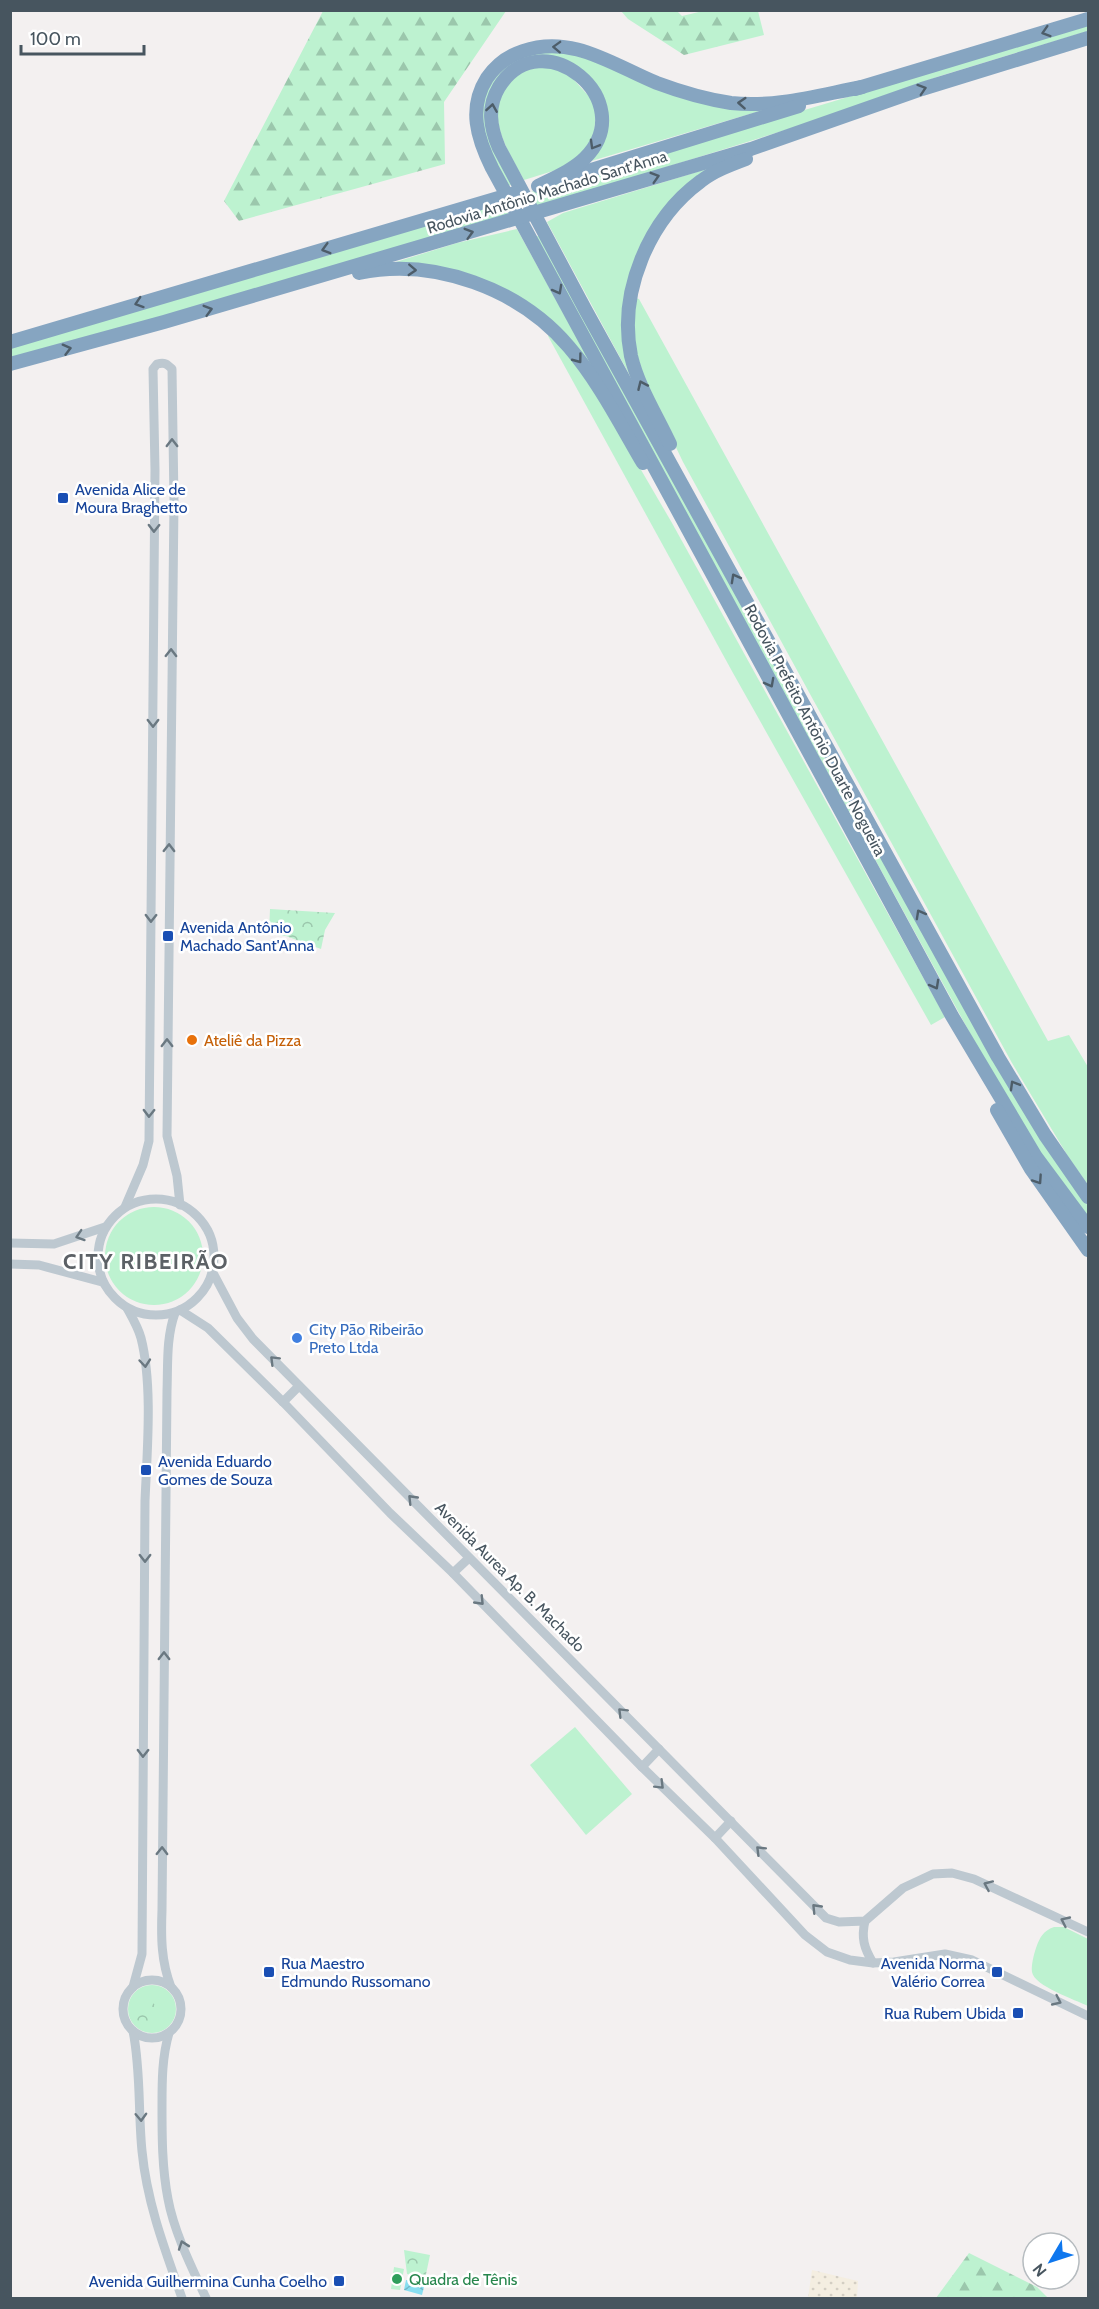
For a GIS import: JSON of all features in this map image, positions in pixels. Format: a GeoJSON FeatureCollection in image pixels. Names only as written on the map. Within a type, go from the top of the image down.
{"type":"FeatureCollection","features":[{"type":"Feature","properties":{"kind":"highway","name":"Rodovia Antônio Machado Sant'Anna"},"geometry":{"type":"LineString","coordinates":[[10,342],[538,186],[1089,19]]}},
{"type":"Feature","properties":{"kind":"highway","name":"Rodovia Antônio Machado Sant'Anna"},"geometry":{"type":"LineString","coordinates":[[10,364],[251,297],[751,149],[922,88],[1089,38]]}},
{"type":"Feature","properties":{"kind":"highway","name":"Rodovia Prefeito Antônio Duarte Nogueira"},"geometry":{"type":"LineString","coordinates":[[862,87],[784,102],[732,103],[703,98],[673,89],[583,50],[552,46],[513,54],[499,64],[488,77],[480,92],[476,108],[476,125],[492,168],[952,1016],[1036,1157],[1089,1227]]}},
{"type":"Feature","properties":{"kind":"highway","name":"Rodovia Prefeito Antônio Duarte Nogueira"},"geometry":{"type":"LineString","coordinates":[[538,186],[580,163],[598,138],[602,118],[599,102],[591,87],[580,75],[558,63],[540,62],[522,66],[504,80],[492,102],[490,119],[495,138],[585,309],[998,1058],[1033,1116],[1086,1193]]}},
{"type":"Feature","properties":{"kind":"highway"},"geometry":{"type":"LineString","coordinates":[[721,552],[634,365],[629,338],[630,309],[639,265],[669,212],[702,180],[727,166],[866,108]]}},
{"type":"Feature","properties":{"kind":"highway"},"geometry":{"type":"LineString","coordinates":[[251,297],[362,272],[410,270],[436,272],[461,278],[503,296],[526,310],[569,347],[595,383],[753,651]]}},
{"type":"Feature","properties":{"kind":"highway"},"geometry":{"type":"LineString","coordinates":[[952,1016],[982,1082],[1009,1133],[1053,1203],[1089,1250]]}},
{"type":"Feature","properties":{"kind":"street"},"geometry":{"type":"LineString","coordinates":[[125,1207],[143,1165],[149,1141],[153,369],[157,364],[162,363],[172,369],[167,1136],[177,1176],[180,1205]]}},
{"type":"Feature","properties":{"kind":"street"},"geometry":{"type":"LineString","coordinates":[[154,415],[172,416]]}},
{"type":"Feature","properties":{"kind":"street"},"geometry":{"type":"LineString","coordinates":[[153,612],[172,613]]}},
{"type":"Feature","properties":{"kind":"street"},"geometry":{"type":"LineString","coordinates":[[152,882],[168,882]]}},
{"type":"Feature","properties":{"kind":"street"},"geometry":{"type":"LineString","coordinates":[[150,1069],[167,1071]]}},
{"type":"Feature","properties":{"kind":"street"},"geometry":{"type":"LineString","coordinates":[[159,1199],[180,1205],[192,1212],[208,1231],[214,1255],[212,1271],[207,1287],[193,1303],[165,1316],[146,1316],[127,1308],[113,1297],[102,1282],[97,1264],[98,1245],[105,1227],[114,1215],[125,1207],[136,1202],[159,1199]]}},
{"type":"Feature","properties":{"kind":"street"},"geometry":{"type":"LineString","coordinates":[[10,1243],[54,1244],[105,1227]]}},
{"type":"Feature","properties":{"kind":"street"},"geometry":{"type":"LineString","coordinates":[[10,1264],[39,1265],[102,1282]]}},
{"type":"Feature","properties":{"kind":"street","name":"Avenida Aurea Ap. B. Machado"},"geometry":{"type":"LineString","coordinates":[[212,1271],[237,1318],[253,1339],[826,1918],[839,1922],[865,1921]]}},
{"type":"Feature","properties":{"kind":"street"},"geometry":{"type":"LineString","coordinates":[[127,1308],[140,1335],[145,1358],[148,1446],[145,1501],[142,1954],[133,1987],[124,2004],[127,2023],[133,2031],[139,2059],[142,2151],[150,2205],[182,2298]]}},
{"type":"Feature","properties":{"kind":"street"},"geometry":{"type":"LineString","coordinates":[[177,1312],[208,1328],[715,1838],[805,1935],[827,1952],[850,1960],[873,1963],[945,1954],[972,1960],[1089,2016]]}},
{"type":"Feature","properties":{"kind":"street"},"geometry":{"type":"LineString","coordinates":[[133,2031],[145,2037],[158,2038],[169,2032],[178,2022],[181,2013],[181,2003],[171,1987],[161,1952],[168,1343],[170,1327],[177,1312]]}},
{"type":"Feature","properties":{"kind":"street"},"geometry":{"type":"LineString","coordinates":[[283,1402],[299,1386]]}},
{"type":"Feature","properties":{"kind":"street"},"geometry":{"type":"LineString","coordinates":[[148,1446],[166,1446]]}},
{"type":"Feature","properties":{"kind":"street"},"geometry":{"type":"LineString","coordinates":[[453,1573],[469,1558]]}},
{"type":"Feature","properties":{"kind":"street"},"geometry":{"type":"LineString","coordinates":[[145,1632],[164,1631]]}},
{"type":"Feature","properties":{"kind":"street"},"geometry":{"type":"LineString","coordinates":[[642,1767],[659,1749]]}},
{"type":"Feature","properties":{"kind":"street"},"geometry":{"type":"LineString","coordinates":[[715,1838],[731,1821]]}},
{"type":"Feature","properties":{"kind":"street"},"geometry":{"type":"LineString","coordinates":[[873,1963],[864,1945],[862,1934],[865,1921],[903,1888],[933,1874],[952,1873],[974,1879],[1089,1932]]}},
{"type":"Feature","properties":{"kind":"street"},"geometry":{"type":"LineString","coordinates":[[143,1883],[162,1884]]}},
{"type":"Feature","properties":{"kind":"street"},"geometry":{"type":"LineString","coordinates":[[133,1987],[152,1980],[171,1987]]}},
{"type":"Feature","properties":{"kind":"street"},"geometry":{"type":"LineString","coordinates":[[169,2032],[162,2078],[162,2147],[168,2200],[187,2256],[206,2298]]}},
{"type":"Feature","properties":{"kind":"street"},"geometry":{"type":"LineString","coordinates":[[150,2205],[168,2200]]}},
{"type":"Feature","properties":{"kind":"green space"},"geometry":{"type":"Polygon","coordinates":[[[323,11],[506,11],[444,102],[445,164],[239,221],[224,201],[323,11]]]}},
{"type":"Feature","properties":{"kind":"green space"},"geometry":{"type":"Polygon","coordinates":[[[621,11],[677,11],[682,16],[703,11],[758,11],[764,35],[684,55],[628,19],[621,11]]]}},
{"type":"Feature","properties":{"kind":"green space"},"geometry":{"type":"Polygon","coordinates":[[[1088,25],[1088,31],[940,76],[795,127],[538,207],[531,192],[1088,25]]]}},
{"type":"Feature","properties":{"kind":"green space"},"geometry":{"type":"Polygon","coordinates":[[[537,52],[572,52],[650,85],[770,108],[588,162],[601,140],[603,97],[537,57],[490,94],[513,184],[508,186],[494,159],[484,130],[482,116],[484,102],[489,88],[507,64],[537,52]]]}},
{"type":"Feature","properties":{"kind":"green space"},"geometry":{"type":"Polygon","coordinates":[[[533,66],[564,69],[596,104],[594,140],[569,166],[524,180],[504,142],[498,117],[499,104],[513,78],[533,66]]]}},
{"type":"Feature","properties":{"kind":"green space"},"geometry":{"type":"Polygon","coordinates":[[[710,168],[675,200],[627,300],[643,400],[547,222],[563,213],[710,168]]]}},
{"type":"Feature","properties":{"kind":"green space"},"geometry":{"type":"Polygon","coordinates":[[[501,201],[509,215],[11,360],[11,347],[501,201]]]}},
{"type":"Feature","properties":{"kind":"green space"},"geometry":{"type":"Polygon","coordinates":[[[517,229],[605,389],[506,292],[383,266],[457,243],[517,229]]]}},
{"type":"Feature","properties":{"kind":"green space"},"geometry":{"type":"Polygon","coordinates":[[[541,235],[1067,1177],[1088,1206],[1088,1218],[1038,1149],[994,1077],[535,237],[541,235]]]}},
{"type":"Feature","properties":{"kind":"green space"},"geometry":{"type":"Polygon","coordinates":[[[635,298],[639,299],[1048,1041],[1069,1035],[1088,1067],[1088,1185],[1069,1158],[1012,1063],[683,462],[647,387],[633,341],[635,298]]]}},
{"type":"Feature","properties":{"kind":"green space"},"geometry":{"type":"Polygon","coordinates":[[[550,333],[561,344],[602,403],[672,523],[945,1017],[931,1025],[733,673],[548,336],[550,333]]]}},
{"type":"Feature","properties":{"kind":"green space"},"geometry":{"type":"Polygon","coordinates":[[[270,909],[335,913],[325,930],[321,949],[286,936],[269,934],[270,909]]]}},
{"type":"Feature","properties":{"kind":"green space"},"geometry":{"type":"Polygon","coordinates":[[[154,1207],[173,1211],[188,1222],[199,1237],[203,1256],[199,1275],[188,1290],[173,1301],[154,1305],[135,1301],[120,1290],[109,1275],[105,1256],[109,1237],[120,1222],[135,1211],[154,1207]]]}},
{"type":"Feature","properties":{"kind":"green space"},"geometry":{"type":"Polygon","coordinates":[[[575,1727],[632,1794],[586,1835],[530,1765],[575,1727]]]}},
{"type":"Feature","properties":{"kind":"green space"},"geometry":{"type":"Polygon","coordinates":[[[1054,1927],[1064,1927],[1088,1939],[1088,2006],[1047,1987],[1034,1977],[1032,1966],[1039,1941],[1054,1927]]]}},
{"type":"Feature","properties":{"kind":"green space"},"geometry":{"type":"Polygon","coordinates":[[[147,1985],[157,1985],[169,1992],[176,2004],[176,2014],[169,2026],[157,2033],[147,2033],[132,2022],[128,2014],[128,2004],[139,1989],[147,1985]]]}},
{"type":"Feature","properties":{"kind":"green space"},"geometry":{"type":"Polygon","coordinates":[[[143,2001],[153,2002],[158,2011],[153,2022],[142,2027],[135,2017],[133,2007],[143,2001]]]}},
{"type":"Feature","properties":{"kind":"green space"},"geometry":{"type":"Polygon","coordinates":[[[404,2250],[430,2255],[425,2279],[407,2274],[404,2250]]]}},
{"type":"Feature","properties":{"kind":"green space"},"geometry":{"type":"Polygon","coordinates":[[[969,2253],[1021,2279],[1021,2291],[1041,2291],[1048,2298],[936,2298],[969,2253]]]}},
{"type":"Feature","properties":{"kind":"green space","name":"Quadra de Tênis"},"geometry":{"type":"Polygon","coordinates":[[[394,2267],[404,2269],[400,2290],[391,2289],[394,2267]]]}},
{"type":"Feature","properties":{"kind":"sand"},"geometry":{"type":"Polygon","coordinates":[[[812,2270],[858,2281],[857,2298],[808,2298],[812,2270]]]}},
{"type":"Feature","properties":{"kind":"water"},"geometry":{"type":"Polygon","coordinates":[[[406,2280],[425,2283],[422,2295],[404,2290],[406,2280]]]}},
{"type":"Feature","properties":{"kind":"place","name":"Avenida Alice de Moura Braghetto"},"geometry":{"type":"Point","coordinates":[63,498]}},
{"type":"Feature","properties":{"kind":"place","name":"Avenida Antônio Machado Sant'Anna"},"geometry":{"type":"Point","coordinates":[168,936]}},
{"type":"Feature","properties":{"kind":"place","name":"Ateliê da Pizza"},"geometry":{"type":"Point","coordinates":[192,1040]}},
{"type":"Feature","properties":{"kind":"place","name":"City Pão Ribeirão Preto Ltda"},"geometry":{"type":"Point","coordinates":[297,1338]}},
{"type":"Feature","properties":{"kind":"place","name":"Avenida Eduardo Gomes de Souza"},"geometry":{"type":"Point","coordinates":[146,1470]}},
{"type":"Feature","properties":{"kind":"place","name":"Rua Maestro Edmundo Russomano"},"geometry":{"type":"Point","coordinates":[269,1972]}},
{"type":"Feature","properties":{"kind":"place","name":"Avenida Norma Valério Correa"},"geometry":{"type":"Point","coordinates":[997,1972]}},
{"type":"Feature","properties":{"kind":"place","name":"Rua Rubem Ubida"},"geometry":{"type":"Point","coordinates":[1018,2013]}},
{"type":"Feature","properties":{"kind":"place","name":"Quadra de Tênis"},"geometry":{"type":"Point","coordinates":[397,2279]}},
{"type":"Feature","properties":{"kind":"place","name":"Avenida Guilhermina Cunha Coelho"},"geometry":{"type":"Point","coordinates":[339,2281]}},
{"type":"Feature","properties":{"kind":"district","name":"CITY RIBEIRÃO"},"geometry":{"type":"Point","coordinates":[146,1261]}}]}
